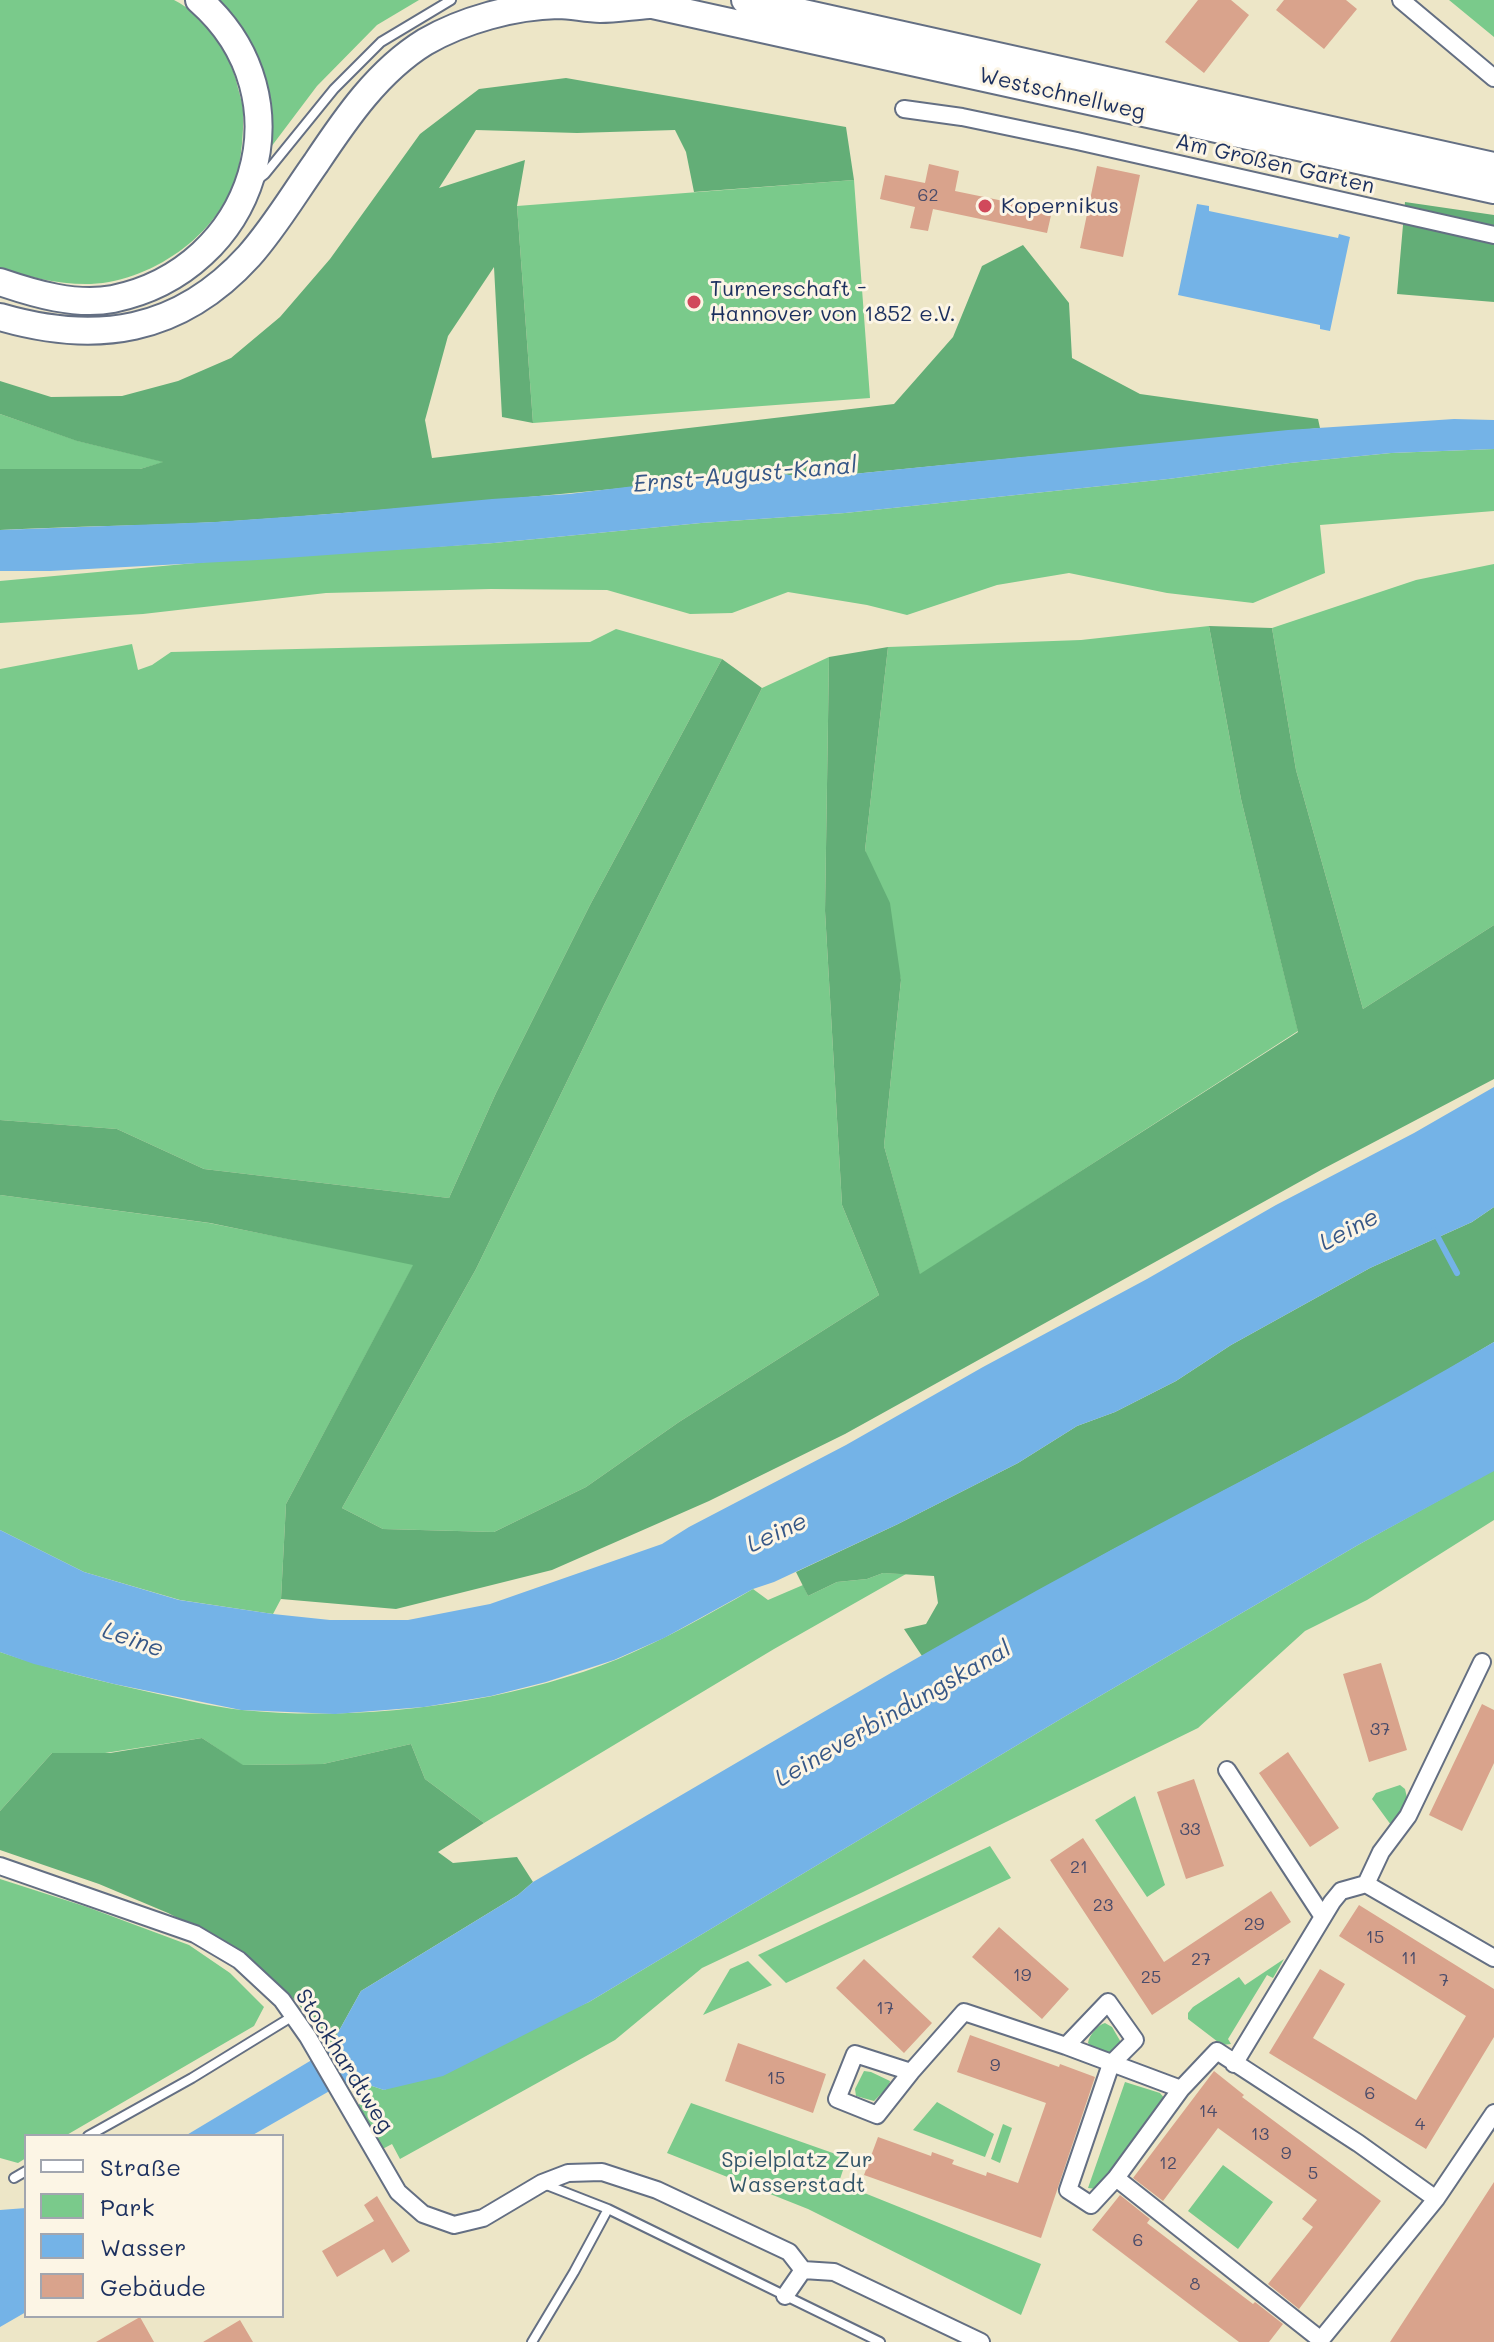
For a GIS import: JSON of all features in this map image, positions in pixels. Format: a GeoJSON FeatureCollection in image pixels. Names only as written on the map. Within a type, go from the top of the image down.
{"type":"FeatureCollection","features":[{"type":"Feature","properties":{"kind":"highway"},"geometry":{"type":"LineString","coordinates":[[0,282],[50,297],[87,301],[111,299],[152,288],[193,264],[213,245],[233,218],[249,186],[255,162],[259,131],[256,100],[248,69],[231,35],[199,0]]}},
{"type":"Feature","properties":{"kind":"highway","name":"Westschnellweg"},"geometry":{"type":"LineString","coordinates":[[745,0],[1494,166]]}},
{"type":"Feature","properties":{"kind":"highway","name":"Westschnellweg"},"geometry":{"type":"LineString","coordinates":[[0,317],[65,332],[91,332],[135,327],[174,313],[213,289],[248,257],[340,127],[369,90],[399,61],[426,42],[461,25],[515,9],[559,5],[601,9],[641,2],[1494,190]]}},
{"type":"Feature","properties":{"kind":"street"},"geometry":{"type":"LineString","coordinates":[[1401,0],[1494,78]]}},
{"type":"Feature","properties":{"kind":"street","name":"Am Großen Garten"},"geometry":{"type":"LineString","coordinates":[[904,109],[962,117],[1077,141],[1494,235]]}},
{"type":"Feature","properties":{"kind":"street"},"geometry":{"type":"LineString","coordinates":[[1366,1884],[1381,1852],[1408,1816],[1482,1662]]}},
{"type":"Feature","properties":{"kind":"street"},"geometry":{"type":"LineString","coordinates":[[1227,1770],[1323,1917]]}},
{"type":"Feature","properties":{"kind":"street","name":"Stockhardtweg"},"geometry":{"type":"LineString","coordinates":[[0,1866],[195,1934],[239,1960],[282,2000],[308,2037],[398,2192],[423,2214],[454,2225],[483,2218],[542,2183],[568,2173],[602,2172],[657,2190],[789,2252],[803,2270]]}},
{"type":"Feature","properties":{"kind":"street"},"geometry":{"type":"LineString","coordinates":[[1234,2064],[1341,1891],[1366,1884],[1494,1958]]}},
{"type":"Feature","properties":{"kind":"street"},"geometry":{"type":"LineString","coordinates":[[1066,2046],[1108,2002],[1135,2040],[1111,2064],[1068,2190],[1091,2205],[1116,2178],[1181,2089],[1217,2051],[1358,2143],[1436,2199]]}},
{"type":"Feature","properties":{"kind":"street"},"geometry":{"type":"LineString","coordinates":[[911,2072],[855,2054],[837,2099],[877,2115],[964,2012],[1181,2089]]}},
{"type":"Feature","properties":{"kind":"street"},"geometry":{"type":"LineString","coordinates":[[1116,2178],[1320,2341],[1436,2199],[1494,2113]]}},
{"type":"Feature","properties":{"kind":"street"},"geometry":{"type":"LineString","coordinates":[[785,2296],[803,2270],[834,2272],[981,2342]]}},
{"type":"Feature","properties":{"kind":"lane"},"geometry":{"type":"LineString","coordinates":[[249,186],[265,174],[334,89],[381,42],[451,0]]}},
{"type":"Feature","properties":{"kind":"lane"},"geometry":{"type":"LineString","coordinates":[[92,2134],[192,2078],[293,2016]]}},
{"type":"Feature","properties":{"kind":"lane"},"geometry":{"type":"LineString","coordinates":[[14,2178],[24,2172]]}},
{"type":"Feature","properties":{"kind":"lane"},"geometry":{"type":"LineString","coordinates":[[542,2183],[608,2209],[880,2342]]}},
{"type":"Feature","properties":{"kind":"lane"},"geometry":{"type":"LineString","coordinates":[[532,2342],[608,2209]]}},
{"type":"Feature","properties":{"kind":"green space"},"geometry":{"type":"Polygon","coordinates":[[[0,0],[174,0],[195,14],[213,34],[232,68],[242,102],[241,152],[232,189],[219,211],[184,248],[139,273],[115,281],[91,284],[45,280],[0,268],[0,0]]]}},
{"type":"Feature","properties":{"kind":"green space"},"geometry":{"type":"Polygon","coordinates":[[[219,0],[419,0],[377,25],[317,86],[268,151],[272,106],[264,73],[244,33],[219,0]]]}},
{"type":"Feature","properties":{"kind":"green space"},"geometry":{"type":"Polygon","coordinates":[[[1449,0],[1494,0],[1494,37],[1449,0]]]}},
{"type":"Feature","properties":{"kind":"green space"},"geometry":{"type":"Polygon","coordinates":[[[566,78],[846,127],[854,180],[694,192],[686,152],[675,130],[577,133],[476,130],[439,188],[525,160],[517,206],[533,423],[502,417],[494,267],[448,336],[425,420],[432,458],[894,404],[953,337],[982,266],[1023,245],[1069,303],[1072,358],[1140,394],[1318,419],[1320,428],[843,475],[799,477],[779,473],[218,522],[0,530],[0,469],[140,469],[163,462],[77,441],[0,414],[0,381],[51,397],[122,396],[178,381],[231,358],[280,317],[330,259],[420,134],[479,89],[566,78]]]}},
{"type":"Feature","properties":{"kind":"green space","name":"Turnerschaft - Hannover von 1852 e.V."},"geometry":{"type":"Polygon","coordinates":[[[854,180],[870,398],[533,423],[517,206],[854,180]]]}},
{"type":"Feature","properties":{"kind":"green space"},"geometry":{"type":"Polygon","coordinates":[[[1405,202],[1494,215],[1494,302],[1397,294],[1405,202]]]}},
{"type":"Feature","properties":{"kind":"green space"},"geometry":{"type":"Polygon","coordinates":[[[0,414],[78,441],[165,462],[140,469],[0,469],[0,414]]]}},
{"type":"Feature","properties":{"kind":"green space"},"geometry":{"type":"Polygon","coordinates":[[[1494,449],[1494,511],[1320,525],[1325,573],[1253,603],[1167,593],[1069,573],[997,585],[907,615],[788,592],[732,613],[690,614],[607,590],[491,589],[326,593],[143,614],[0,623],[0,581],[217,561],[494,543],[845,513],[1391,453],[1494,449]]]}},
{"type":"Feature","properties":{"kind":"green space"},"geometry":{"type":"Polygon","coordinates":[[[1494,564],[1494,925],[1363,1009],[1296,770],[1272,628],[1416,580],[1494,564]]]}},
{"type":"Feature","properties":{"kind":"green space"},"geometry":{"type":"Polygon","coordinates":[[[1209,626],[1241,799],[1298,1031],[920,1275],[884,1146],[901,980],[865,850],[888,647],[1081,640],[1209,626]]]}},
{"type":"Feature","properties":{"kind":"green space"},"geometry":{"type":"Polygon","coordinates":[[[1209,626],[1272,628],[1296,770],[1363,1009],[1494,925],[1494,1079],[1321,1170],[845,1434],[709,1501],[552,1570],[396,1609],[281,1599],[286,1504],[413,1265],[210,1223],[0,1195],[0,1120],[117,1129],[204,1169],[449,1198],[496,1093],[590,905],[722,659],[762,688],[476,1269],[342,1508],[383,1529],[494,1532],[586,1487],[679,1422],[879,1295],[842,1205],[825,911],[829,657],[888,647],[865,850],[890,903],[901,980],[884,1146],[920,1274],[1298,1032],[1241,799],[1209,626]]]}},
{"type":"Feature","properties":{"kind":"green space"},"geometry":{"type":"Polygon","coordinates":[[[616,629],[722,659],[590,905],[496,1093],[449,1198],[204,1169],[117,1129],[0,1120],[0,669],[132,644],[138,670],[171,652],[590,642],[616,629]]]}},
{"type":"Feature","properties":{"kind":"green space"},"geometry":{"type":"Polygon","coordinates":[[[829,657],[825,911],[842,1205],[879,1295],[679,1422],[586,1487],[494,1532],[383,1529],[342,1508],[476,1269],[762,688],[829,657]]]}},
{"type":"Feature","properties":{"kind":"green space"},"geometry":{"type":"Polygon","coordinates":[[[0,1195],[209,1223],[414,1264],[286,1504],[281,1599],[273,1614],[180,1600],[84,1572],[0,1530],[0,1195]]]}},
{"type":"Feature","properties":{"kind":"green space"},"geometry":{"type":"Polygon","coordinates":[[[1494,1207],[1494,1342],[1412,1391],[1112,1550],[922,1656],[904,1629],[926,1624],[938,1603],[934,1576],[883,1573],[867,1579],[837,1582],[808,1596],[796,1572],[1018,1463],[1077,1426],[1115,1412],[1176,1381],[1231,1345],[1370,1268],[1472,1222],[1494,1207]]]}},
{"type":"Feature","properties":{"kind":"green space"},"geometry":{"type":"Polygon","coordinates":[[[1494,1470],[1494,1520],[1367,1600],[1305,1631],[1198,1728],[702,1968],[615,2040],[400,2159],[392,2144],[375,2153],[356,2121],[363,2083],[384,2090],[589,2002],[1064,1717],[1358,1545],[1494,1470]]]}},
{"type":"Feature","properties":{"kind":"green space"},"geometry":{"type":"Polygon","coordinates":[[[883,1573],[906,1574],[774,1649],[484,1823],[425,1779],[411,1744],[323,1764],[242,1765],[202,1738],[105,1753],[52,1753],[0,1811],[0,1652],[98,1680],[232,1709],[287,1713],[384,1711],[481,1698],[575,1675],[653,1643],[753,1589],[768,1600],[803,1585],[808,1596],[837,1582],[867,1579],[883,1573]]]}},
{"type":"Feature","properties":{"kind":"green space"},"geometry":{"type":"Polygon","coordinates":[[[202,1738],[243,1765],[323,1764],[411,1744],[425,1779],[484,1823],[438,1852],[453,1863],[517,1857],[533,1882],[518,1895],[361,1991],[330,2047],[297,2002],[243,1952],[168,1913],[99,1884],[0,1850],[0,1811],[52,1753],[110,1753],[202,1738]]]}},
{"type":"Feature","properties":{"kind":"green space"},"geometry":{"type":"Polygon","coordinates":[[[1400,1785],[1405,1789],[1408,1802],[1396,1824],[1391,1825],[1372,1799],[1376,1793],[1400,1785]]]}},
{"type":"Feature","properties":{"kind":"green space"},"geometry":{"type":"Polygon","coordinates":[[[1135,1796],[1165,1885],[1147,1897],[1095,1820],[1135,1796]]]}},
{"type":"Feature","properties":{"kind":"green space"},"geometry":{"type":"Polygon","coordinates":[[[990,1846],[1011,1878],[786,1983],[758,1955],[990,1846]]]}},
{"type":"Feature","properties":{"kind":"green space"},"geometry":{"type":"Polygon","coordinates":[[[0,1879],[189,1945],[230,1973],[264,2007],[254,2026],[68,2134],[24,2134],[24,2159],[18,2163],[0,2158],[0,1879]]]}},
{"type":"Feature","properties":{"kind":"green space"},"geometry":{"type":"Polygon","coordinates":[[[1284,1959],[1273,1978],[1267,1975],[1228,2039],[1231,2044],[1222,2045],[1188,2019],[1193,2007],[1239,1977],[1245,1985],[1284,1959]]]}},
{"type":"Feature","properties":{"kind":"green space"},"geometry":{"type":"Polygon","coordinates":[[[748,1961],[772,1985],[703,2015],[730,1969],[748,1961]]]}},
{"type":"Feature","properties":{"kind":"green space"},"geometry":{"type":"Polygon","coordinates":[[[1105,2023],[1112,2027],[1122,2044],[1113,2056],[1094,2049],[1088,2043],[1094,2031],[1105,2023]]]}},
{"type":"Feature","properties":{"kind":"green space"},"geometry":{"type":"Polygon","coordinates":[[[864,2071],[890,2081],[874,2101],[856,2096],[855,2089],[864,2071]]]}},
{"type":"Feature","properties":{"kind":"green space"},"geometry":{"type":"Polygon","coordinates":[[[1125,2082],[1160,2093],[1166,2100],[1105,2185],[1097,2189],[1088,2188],[1125,2082]]]}},
{"type":"Feature","properties":{"kind":"green space"},"geometry":{"type":"Polygon","coordinates":[[[937,2102],[994,2134],[985,2157],[913,2130],[937,2102]]]}},
{"type":"Feature","properties":{"kind":"green space","name":"Spielplatz Zur Wasserstadt"},"geometry":{"type":"Polygon","coordinates":[[[691,2103],[847,2158],[840,2179],[847,2186],[1041,2264],[1021,2315],[808,2209],[667,2153],[691,2103]]]}},
{"type":"Feature","properties":{"kind":"green space"},"geometry":{"type":"Polygon","coordinates":[[[1003,2124],[1012,2128],[1000,2163],[991,2159],[1003,2124]]]}},
{"type":"Feature","properties":{"kind":"green space"},"geometry":{"type":"Polygon","coordinates":[[[1223,2165],[1273,2202],[1238,2249],[1188,2211],[1223,2165]]]}},
{"type":"Feature","properties":{"kind":"water"},"geometry":{"type":"Polygon","coordinates":[[[1197,204],[1209,206],[1209,211],[1338,238],[1339,234],[1350,237],[1330,331],[1320,329],[1320,325],[1178,295],[1197,204]]]}},
{"type":"Feature","properties":{"kind":"water","name":"Ernst-August-Kanal"},"geometry":{"type":"Polygon","coordinates":[[[1454,419],[1494,420],[1494,449],[1391,453],[845,513],[494,543],[258,560],[0,571],[0,530],[215,522],[342,513],[569,494],[708,477],[779,473],[799,477],[843,475],[1288,430],[1454,419]]]}},
{"type":"Feature","properties":{"kind":"water","name":"Leine"},"geometry":{"type":"Polygon","coordinates":[[[1494,1087],[1494,1207],[1472,1222],[1370,1268],[1231,1345],[1176,1381],[1115,1412],[1077,1426],[1018,1463],[898,1524],[753,1589],[664,1638],[614,1660],[491,1696],[424,1707],[335,1714],[241,1710],[114,1684],[0,1652],[0,1530],[84,1572],[179,1600],[330,1620],[408,1620],[490,1604],[662,1544],[1494,1087]]]}},
{"type":"Feature","properties":{"kind":"water","name":"Leineverbindungskanal"},"geometry":{"type":"Polygon","coordinates":[[[1494,1342],[1494,1471],[1358,1545],[1064,1717],[589,2002],[443,2076],[384,2090],[363,2083],[333,2089],[254,2134],[188,2134],[330,2047],[361,1991],[518,1895],[533,1882],[965,1631],[1494,1342]]]}},
{"type":"Feature","properties":{"kind":"water"},"geometry":{"type":"Polygon","coordinates":[[[24,2208],[24,2313],[0,2327],[0,2210],[24,2208]]]}},
{"type":"Feature","properties":{"kind":"building"},"geometry":{"type":"Polygon","coordinates":[[[1198,0],[1231,0],[1249,15],[1204,73],[1165,42],[1198,0]]]}},
{"type":"Feature","properties":{"kind":"building"},"geometry":{"type":"Polygon","coordinates":[[[1284,0],[1346,0],[1357,9],[1324,49],[1276,10],[1284,0]]]}},
{"type":"Feature","properties":{"kind":"building"},"geometry":{"type":"Polygon","coordinates":[[[929,164],[959,171],[955,191],[1052,211],[1047,233],[933,209],[928,231],[910,228],[915,207],[880,199],[885,175],[925,183],[929,164]]]}},
{"type":"Feature","properties":{"kind":"building"},"geometry":{"type":"Polygon","coordinates":[[[1097,166],[1140,175],[1123,257],[1080,248],[1097,166]]]}},
{"type":"Feature","properties":{"kind":"building"},"geometry":{"type":"Polygon","coordinates":[[[1381,1663],[1407,1750],[1369,1762],[1343,1674],[1381,1663]]]}},
{"type":"Feature","properties":{"kind":"building"},"geometry":{"type":"Polygon","coordinates":[[[1482,1704],[1494,1710],[1494,1763],[1462,1831],[1429,1815],[1482,1704]]]}},
{"type":"Feature","properties":{"kind":"building"},"geometry":{"type":"Polygon","coordinates":[[[1288,1752],[1339,1828],[1310,1847],[1259,1773],[1288,1752]]]}},
{"type":"Feature","properties":{"kind":"building"},"geometry":{"type":"Polygon","coordinates":[[[1194,1779],[1224,1866],[1186,1879],[1157,1792],[1194,1779]]]}},
{"type":"Feature","properties":{"kind":"building"},"geometry":{"type":"Polygon","coordinates":[[[1083,1838],[1164,1962],[1271,1891],[1291,1922],[1152,2015],[1050,1860],[1083,1838]]]}},
{"type":"Feature","properties":{"kind":"building"},"geometry":{"type":"Polygon","coordinates":[[[1359,1905],[1494,1989],[1494,2037],[1426,2149],[1269,2053],[1320,1969],[1345,1984],[1313,2038],[1416,2100],[1466,2016],[1339,1936],[1359,1905]]]}},
{"type":"Feature","properties":{"kind":"building"},"geometry":{"type":"Polygon","coordinates":[[[999,1927],[1069,1989],[1042,2019],[972,1957],[999,1927]]]}},
{"type":"Feature","properties":{"kind":"building"},"geometry":{"type":"Polygon","coordinates":[[[864,1959],[932,2023],[904,2053],[836,1988],[864,1959]]]}},
{"type":"Feature","properties":{"kind":"building"},"geometry":{"type":"Polygon","coordinates":[[[970,2035],[1095,2077],[1041,2238],[864,2175],[878,2137],[931,2156],[932,2152],[954,2160],[952,2164],[986,2176],[987,2172],[1018,2183],[1046,2103],[957,2072],[970,2035]]]}},
{"type":"Feature","properties":{"kind":"building"},"geometry":{"type":"Polygon","coordinates":[[[738,2043],[826,2074],[813,2113],[725,2081],[738,2043]]]}},
{"type":"Feature","properties":{"kind":"building"},"geometry":{"type":"Polygon","coordinates":[[[1214,2071],[1244,2095],[1242,2097],[1381,2201],[1299,2309],[1268,2284],[1313,2227],[1302,2219],[1317,2200],[1218,2128],[1163,2201],[1133,2178],[1214,2071]]]}},
{"type":"Feature","properties":{"kind":"building"},"geometry":{"type":"Polygon","coordinates":[[[1494,2182],[1494,2342],[1390,2342],[1463,2230],[1494,2182]]]}},
{"type":"Feature","properties":{"kind":"building"},"geometry":{"type":"Polygon","coordinates":[[[1120,2195],[1150,2219],[1147,2223],[1283,2324],[1269,2342],[1239,2342],[1092,2230],[1120,2195]]]}},
{"type":"Feature","properties":{"kind":"building"},"geometry":{"type":"Polygon","coordinates":[[[377,2196],[410,2251],[392,2263],[384,2249],[337,2277],[322,2251],[374,2221],[364,2205],[377,2196]]]}},
{"type":"Feature","properties":{"kind":"building"},"geometry":{"type":"Polygon","coordinates":[[[141,2318],[154,2342],[96,2342],[141,2318]]]}},
{"type":"Feature","properties":{"kind":"building"},"geometry":{"type":"Polygon","coordinates":[[[240,2320],[253,2342],[203,2342],[240,2320]]]}},
{"type":"Feature","properties":{"kind":"waterway"},"geometry":{"type":"LineString","coordinates":[[1434,1230],[1457,1273]]}},
{"type":"Feature","properties":{"kind":"place","name":"Kopernikus"},"geometry":{"type":"Point","coordinates":[985,206]}},
{"type":"Feature","properties":{"kind":"place","name":"Turnerschaft - Hannover von 1852 e.V."},"geometry":{"type":"Point","coordinates":[694,302]}}]}
